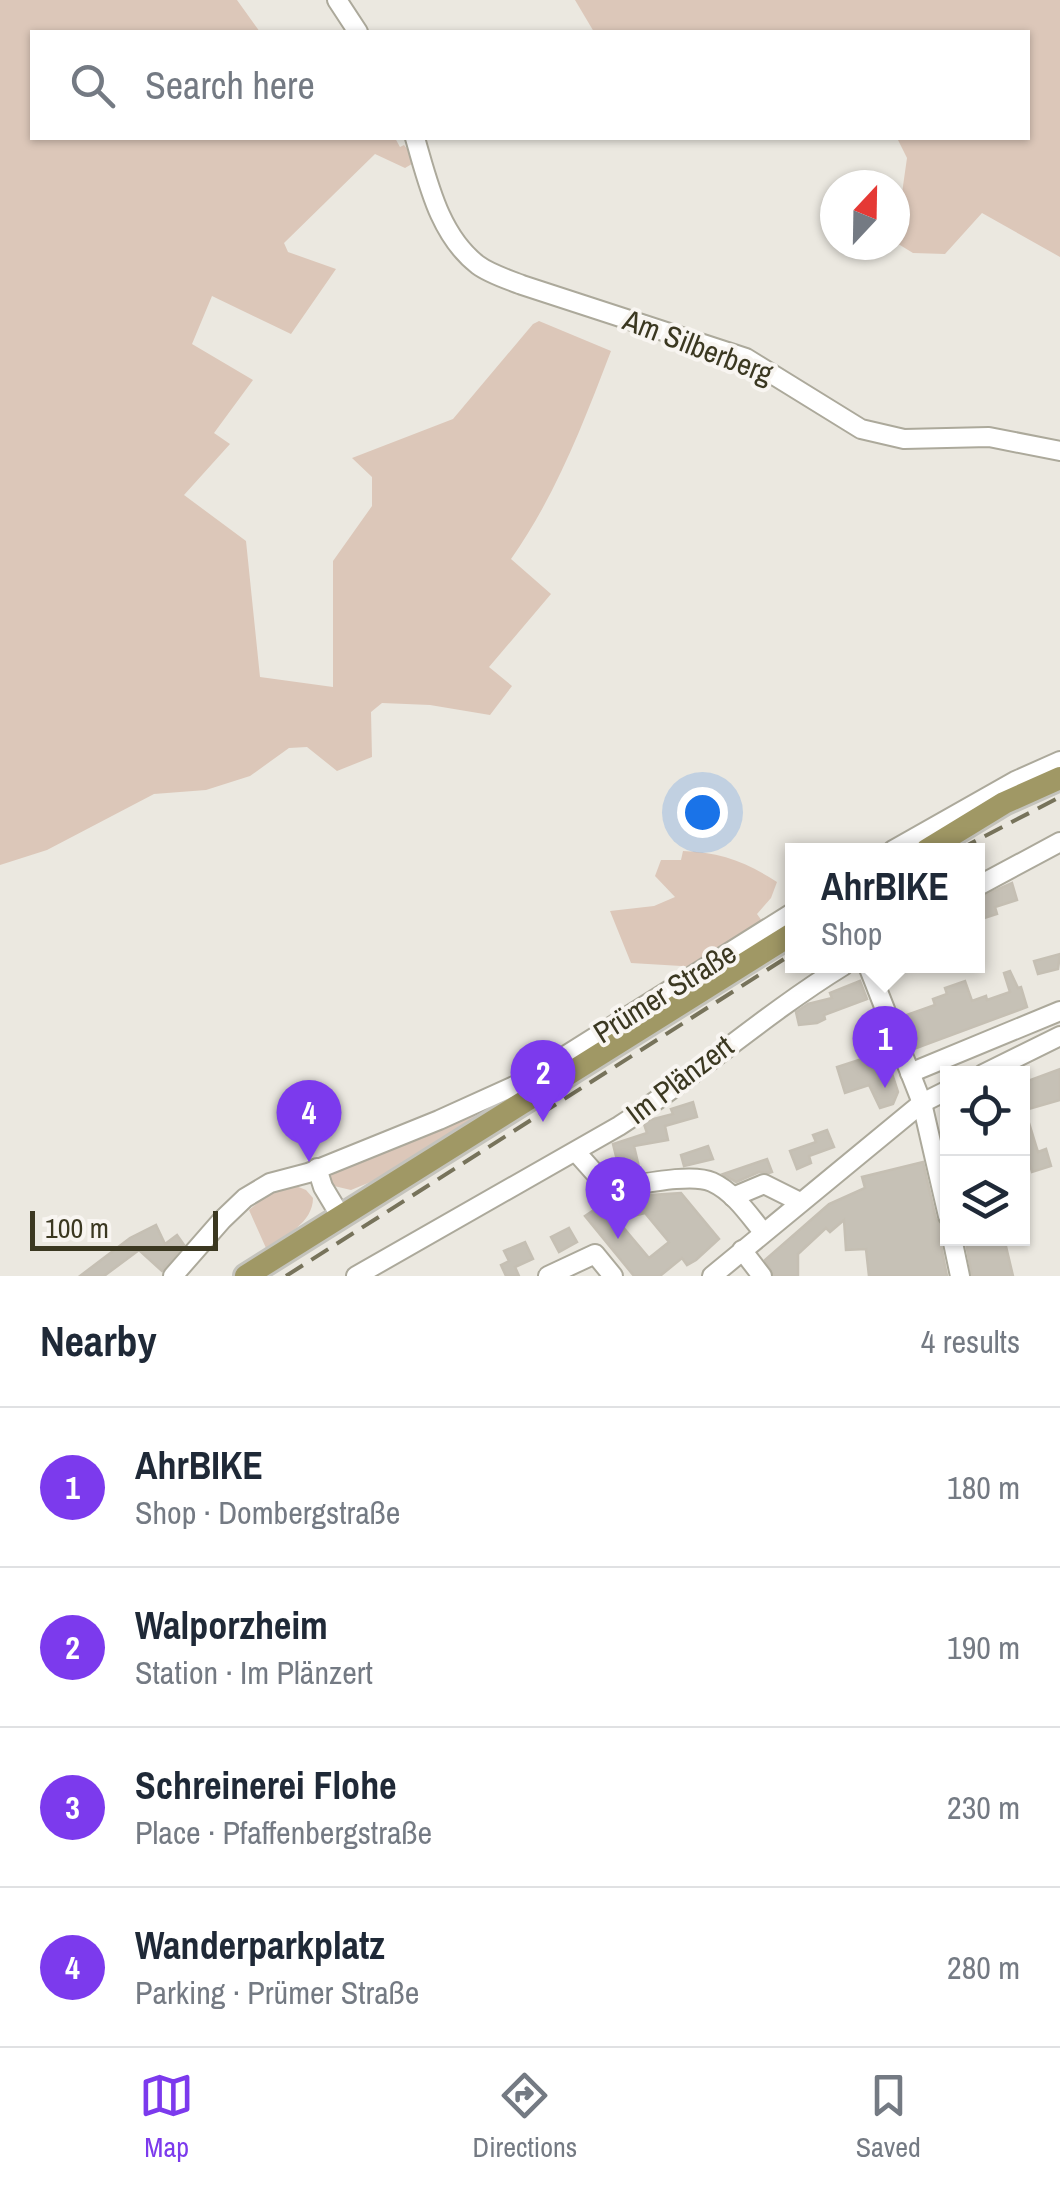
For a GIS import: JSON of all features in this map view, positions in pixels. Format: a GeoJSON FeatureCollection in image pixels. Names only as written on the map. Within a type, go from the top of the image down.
{"type":"FeatureCollection","features":[{"type":"Feature","properties":{"kind":"main road"},"geometry":{"type":"LineString","coordinates":[[939,843],[1004,804],[1060,778]]}},
{"type":"Feature","properties":{"kind":"main road"},"geometry":{"type":"LineString","coordinates":[[246,1276],[785,938]]}},
{"type":"Feature","properties":{"kind":"street"},"geometry":{"type":"LineString","coordinates":[[337,0],[357,30]]}},
{"type":"Feature","properties":{"kind":"street","name":"Am Silberberg"},"geometry":{"type":"LineString","coordinates":[[416,140],[438,210],[464,252],[489,271],[522,286],[746,358],[861,429],[904,439],[989,438],[1060,451]]}},
{"type":"Feature","properties":{"kind":"street"},"geometry":{"type":"LineString","coordinates":[[905,843],[999,789],[1060,761]]}},
{"type":"Feature","properties":{"kind":"street"},"geometry":{"type":"LineString","coordinates":[[985,882],[1060,842]]}},
{"type":"Feature","properties":{"kind":"street","name":"Prümer Straße"},"geometry":{"type":"LineString","coordinates":[[174,1276],[222,1220],[245,1198],[270,1183],[439,1120],[525,1081],[785,918]]}},
{"type":"Feature","properties":{"kind":"street","name":"Im Plänzert"},"geometry":{"type":"LineString","coordinates":[[356,1276],[576,1152],[660,1099],[788,999],[832,973]]}},
{"type":"Feature","properties":{"kind":"street"},"geometry":{"type":"LineString","coordinates":[[871,973],[922,1103],[940,1181]]}},
{"type":"Feature","properties":{"kind":"street"},"geometry":{"type":"LineString","coordinates":[[910,1072],[982,1046],[1060,1011]]}},
{"type":"Feature","properties":{"kind":"street"},"geometry":{"type":"LineString","coordinates":[[1000,1066],[1060,1036]]}},
{"type":"Feature","properties":{"kind":"street"},"geometry":{"type":"LineString","coordinates":[[712,1276],[922,1103],[940,1094]]}},
{"type":"Feature","properties":{"kind":"street"},"geometry":{"type":"LineString","coordinates":[[576,1152],[609,1189],[695,1178],[712,1181],[733,1197],[764,1232]]}},
{"type":"Feature","properties":{"kind":"street"},"geometry":{"type":"LineString","coordinates":[[318,1168],[341,1217]]}},
{"type":"Feature","properties":{"kind":"street"},"geometry":{"type":"LineString","coordinates":[[733,1197],[764,1184],[800,1202]]}},
{"type":"Feature","properties":{"kind":"street"},"geometry":{"type":"LineString","coordinates":[[954,1246],[960,1276]]}},
{"type":"Feature","properties":{"kind":"street"},"geometry":{"type":"LineString","coordinates":[[742,1250],[762,1276]]}},
{"type":"Feature","properties":{"kind":"street"},"geometry":{"type":"LineString","coordinates":[[548,1276],[594,1254],[612,1276]]}},
{"type":"Feature","properties":{"kind":"shaded area"},"geometry":{"type":"Polygon","coordinates":[[[0,0],[237,0],[259,30],[30,30],[30,140],[396,140],[417,161],[405,168],[375,154],[284,243],[288,252],[336,269],[291,334],[212,296],[192,344],[253,380],[214,433],[230,444],[184,495],[246,541],[260,677],[333,687],[333,561],[372,506],[372,477],[352,458],[453,419],[539,321],[611,351],[555,484],[511,559],[551,594],[489,667],[512,686],[490,715],[430,705],[382,703],[371,712],[372,757],[337,771],[307,747],[289,748],[250,776],[206,790],[154,794],[47,850],[0,865],[0,0]]]}},
{"type":"Feature","properties":{"kind":"shaded area"},"geometry":{"type":"Polygon","coordinates":[[[575,0],[1060,0],[1060,257],[982,213],[945,254],[913,253],[910,170],[905,170],[907,158],[898,140],[1030,140],[1030,30],[593,30],[575,0]]]}},
{"type":"Feature","properties":{"kind":"shaded area"},"geometry":{"type":"Polygon","coordinates":[[[683,851],[732,859],[777,882],[771,898],[757,914],[762,921],[698,967],[631,963],[610,911],[654,906],[675,897],[655,876],[661,860],[681,860],[683,851]]]}},
{"type":"Feature","properties":{"kind":"shaded area"},"geometry":{"type":"Polygon","coordinates":[[[516,1099],[373,1181],[351,1190],[334,1186],[330,1177],[338,1167],[516,1099]]]}},
{"type":"Feature","properties":{"kind":"shaded area"},"geometry":{"type":"Polygon","coordinates":[[[291,1184],[306,1190],[313,1198],[312,1207],[297,1228],[266,1248],[249,1210],[270,1193],[291,1184]]]}},
{"type":"Feature","properties":{"kind":"building"},"geometry":{"type":"Polygon","coordinates":[[[1012,883],[1017,900],[995,907],[997,914],[985,918],[985,895],[1012,883]]]}},
{"type":"Feature","properties":{"kind":"building"},"geometry":{"type":"Polygon","coordinates":[[[1060,954],[1058,969],[1038,974],[1034,961],[1060,954]]]}},
{"type":"Feature","properties":{"kind":"building"},"geometry":{"type":"Polygon","coordinates":[[[1010,971],[1018,988],[1021,987],[1027,1007],[914,1049],[901,1017],[935,1005],[933,999],[947,994],[945,988],[965,981],[972,1001],[1010,992],[1004,973],[1010,971]]]}},
{"type":"Feature","properties":{"kind":"building"},"geometry":{"type":"Polygon","coordinates":[[[860,981],[867,999],[824,1015],[825,1019],[817,1023],[799,1025],[796,1012],[808,1004],[832,998],[830,993],[860,981]]]}},
{"type":"Feature","properties":{"kind":"building"},"geometry":{"type":"Polygon","coordinates":[[[877,1054],[878,1058],[886,1055],[898,1092],[893,1104],[880,1108],[869,1085],[845,1093],[837,1067],[877,1054]]]}},
{"type":"Feature","properties":{"kind":"building"},"geometry":{"type":"Polygon","coordinates":[[[1060,1069],[1060,1100],[1030,1109],[1030,1080],[1060,1069]]]}},
{"type":"Feature","properties":{"kind":"building"},"geometry":{"type":"Polygon","coordinates":[[[693,1102],[697,1117],[665,1126],[668,1140],[634,1146],[639,1167],[620,1172],[613,1144],[647,1133],[644,1124],[693,1102]]]}},
{"type":"Feature","properties":{"kind":"building"},"geometry":{"type":"Polygon","coordinates":[[[1030,1126],[1038,1152],[1046,1149],[1051,1166],[1032,1172],[1030,1126]]]}},
{"type":"Feature","properties":{"kind":"building"},"geometry":{"type":"Polygon","coordinates":[[[827,1130],[834,1147],[809,1156],[811,1163],[797,1169],[790,1151],[816,1142],[813,1135],[827,1130]]]}},
{"type":"Feature","properties":{"kind":"building"},"geometry":{"type":"Polygon","coordinates":[[[708,1146],[713,1159],[684,1166],[681,1155],[708,1146]]]}},
{"type":"Feature","properties":{"kind":"building"},"geometry":{"type":"Polygon","coordinates":[[[767,1159],[772,1172],[759,1172],[736,1182],[723,1174],[767,1159]]]}},
{"type":"Feature","properties":{"kind":"building"},"geometry":{"type":"Polygon","coordinates":[[[923,1162],[940,1224],[947,1276],[869,1276],[866,1249],[846,1250],[844,1220],[830,1232],[826,1228],[798,1254],[798,1276],[774,1276],[765,1260],[829,1204],[865,1188],[862,1177],[923,1162]]]}},
{"type":"Feature","properties":{"kind":"building"},"geometry":{"type":"Polygon","coordinates":[[[681,1193],[719,1239],[687,1265],[682,1258],[660,1276],[634,1276],[585,1216],[650,1195],[681,1193]],[[645,1213],[617,1220],[649,1258],[669,1242],[645,1213]]]}},
{"type":"Feature","properties":{"kind":"building"},"geometry":{"type":"Polygon","coordinates":[[[156,1225],[165,1244],[177,1235],[184,1245],[162,1271],[139,1250],[104,1276],[80,1276],[130,1238],[156,1225]]]}},
{"type":"Feature","properties":{"kind":"building"},"geometry":{"type":"Polygon","coordinates":[[[569,1228],[577,1242],[559,1252],[551,1237],[569,1228]]]}},
{"type":"Feature","properties":{"kind":"building"},"geometry":{"type":"Polygon","coordinates":[[[525,1242],[533,1259],[515,1267],[519,1276],[506,1276],[501,1265],[509,1261],[504,1251],[525,1242]]]}},
{"type":"Feature","properties":{"kind":"building"},"geometry":{"type":"Polygon","coordinates":[[[966,1246],[1006,1246],[1013,1276],[972,1276],[966,1246]]]}},
{"type":"Feature","properties":{"kind":"railway"},"geometry":{"type":"LineString","coordinates":[[971,843],[1060,797]]}},
{"type":"Feature","properties":{"kind":"railway"},"geometry":{"type":"LineString","coordinates":[[286,1276],[785,958]]}},
{"type":"Feature","properties":{"kind":"place","name":"AhrBIKE"},"geometry":{"type":"Point","coordinates":[885,1088]}},
{"type":"Feature","properties":{"kind":"place","name":"Walporzheim"},"geometry":{"type":"Point","coordinates":[543,1122]}},
{"type":"Feature","properties":{"kind":"place","name":"Wanderparkplatz"},"geometry":{"type":"Point","coordinates":[309,1162]}},
{"type":"Feature","properties":{"kind":"place","name":"Schreinerei Flohe"},"geometry":{"type":"Point","coordinates":[618,1239]}}]}
